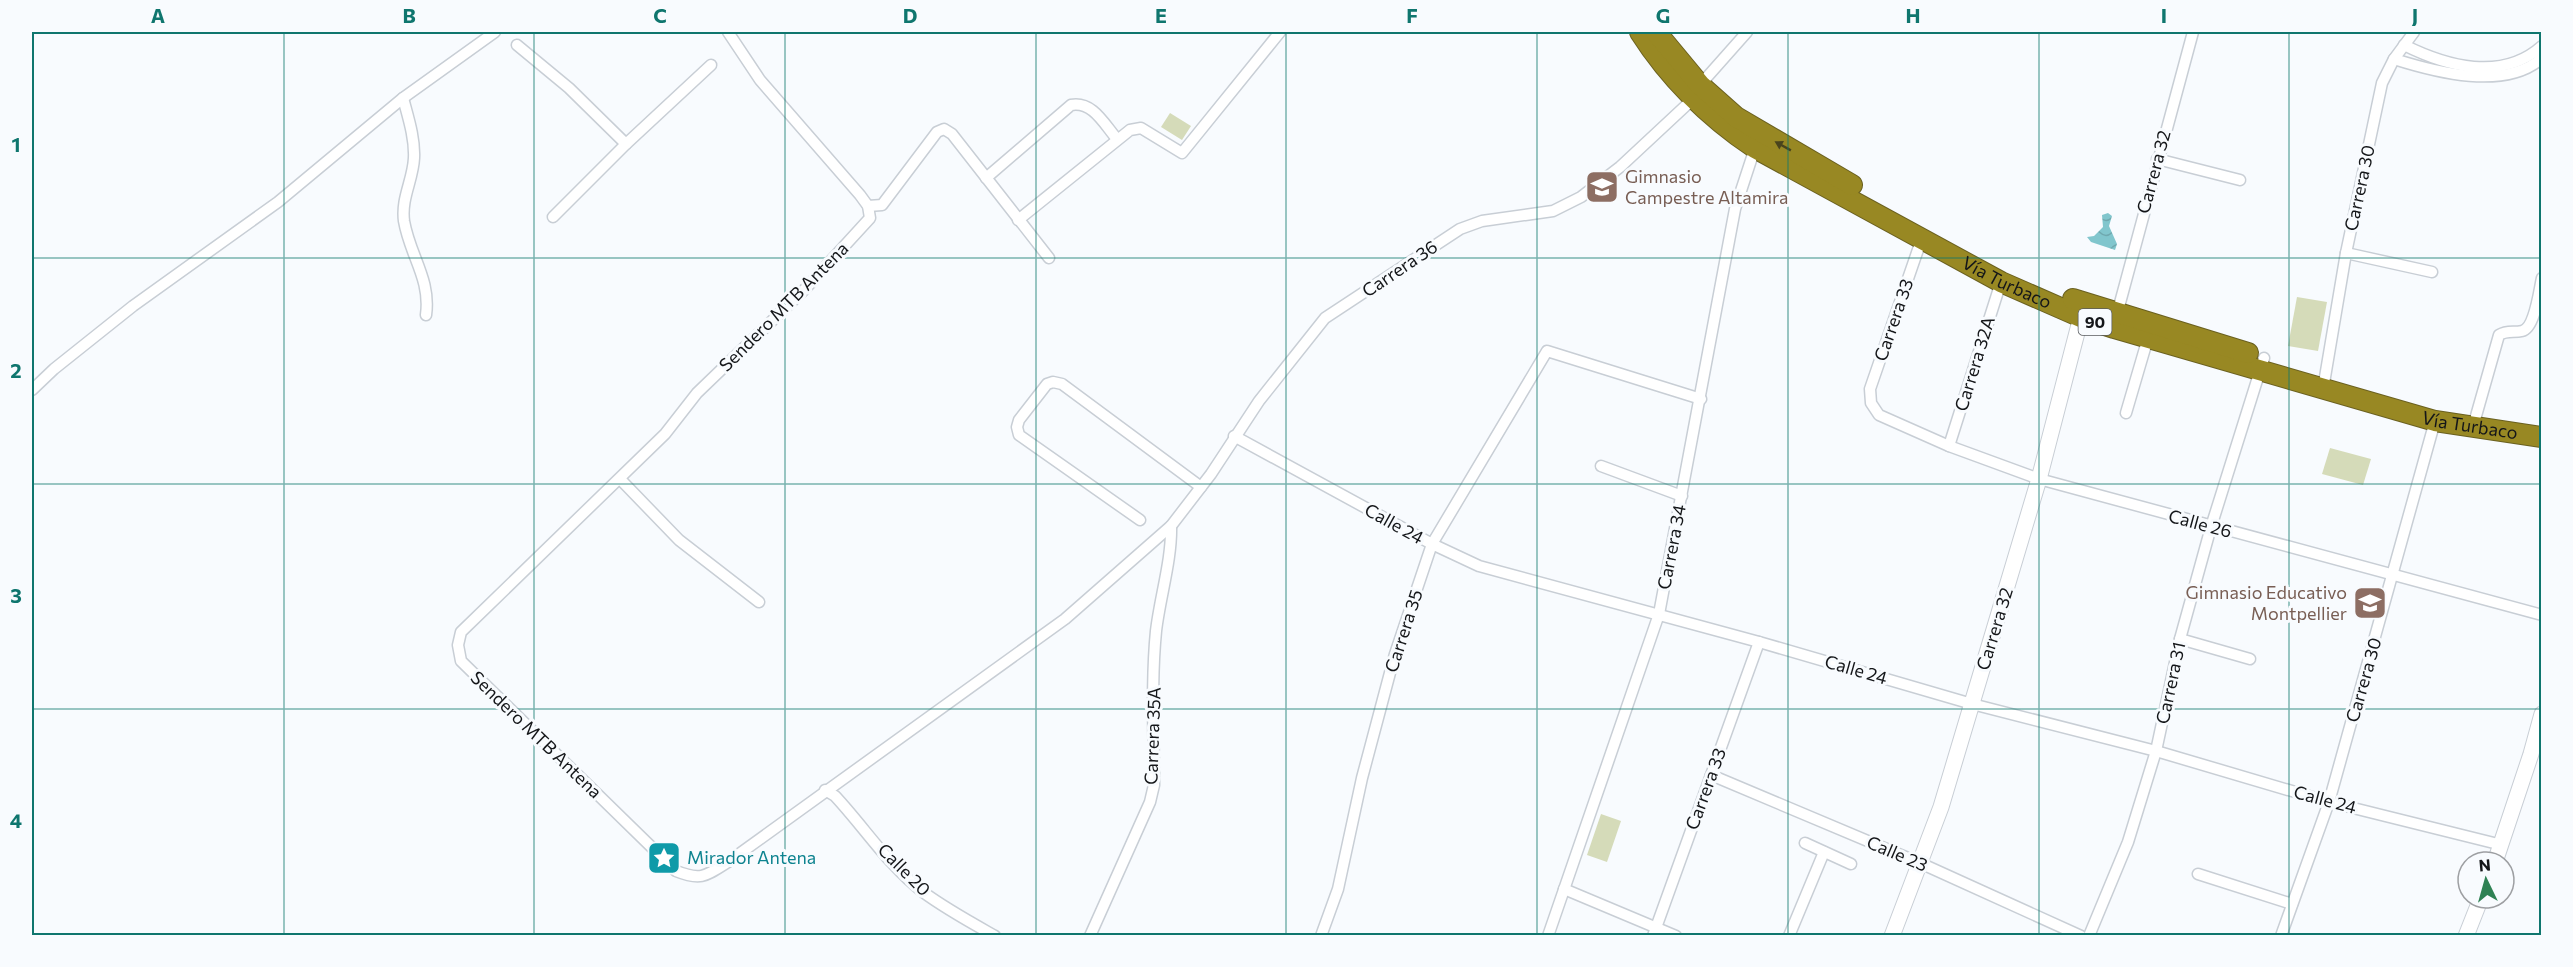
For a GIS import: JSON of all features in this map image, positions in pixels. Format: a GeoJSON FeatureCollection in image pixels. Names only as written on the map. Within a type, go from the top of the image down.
{"type":"FeatureCollection","features":[{"type":"Feature","properties":{"kind":"highway","name":"Vía Turbaco"},"geometry":{"type":"LineString","coordinates":[[1640,32],[1666,68],[1697,92],[1760,133],[1995,265],[2082,303],[2435,421],[2541,437]]}},
{"type":"Feature","properties":{"kind":"highway","name":"Vía Turbaco"},"geometry":{"type":"LineString","coordinates":[[1656,32],[1697,92],[1730,130],[1755,147],[2001,282],[2080,317],[2148,338],[2262,364]]}},
{"type":"Feature","properties":{"kind":"highway","name":"Vía Turbaco"},"geometry":{"type":"LineString","coordinates":[[2324,383],[2435,408],[2541,426]]}},
{"type":"Feature","properties":{"kind":"street"},"geometry":{"type":"LineString","coordinates":[[32,390],[54,369],[133,306],[278,201],[404,98],[495,32]]}},
{"type":"Feature","properties":{"kind":"street"},"geometry":{"type":"LineString","coordinates":[[728,32],[760,80],[868,206],[882,205],[937,132],[944,129],[952,134],[1049,258]]}},
{"type":"Feature","properties":{"kind":"street"},"geometry":{"type":"LineString","coordinates":[[1017,220],[1130,130],[1141,128],[1182,153],[1280,32]]}},
{"type":"Feature","properties":{"kind":"street"},"geometry":{"type":"LineString","coordinates":[[1697,92],[1748,32]]}},
{"type":"Feature","properties":{"kind":"street","name":"Carrera 32"},"geometry":{"type":"LineString","coordinates":[[2117,314],[2193,32]]}},
{"type":"Feature","properties":{"kind":"street","name":"Carrera 30"},"geometry":{"type":"LineString","coordinates":[[2324,383],[2346,253],[2382,83],[2394,59],[2414,32]]}},
{"type":"Feature","properties":{"kind":"street"},"geometry":{"type":"LineString","coordinates":[[517,45],[569,88],[626,144]]}},
{"type":"Feature","properties":{"kind":"street"},"geometry":{"type":"LineString","coordinates":[[2404,45],[2445,63],[2487,68],[2514,63],[2531,56],[2541,46]]}},
{"type":"Feature","properties":{"kind":"street"},"geometry":{"type":"LineString","coordinates":[[2394,59],[2451,74],[2485,76],[2516,72],[2541,58]]}},
{"type":"Feature","properties":{"kind":"street"},"geometry":{"type":"LineString","coordinates":[[553,217],[626,144],[711,65]]}},
{"type":"Feature","properties":{"kind":"street","name":"Carrera 36"},"geometry":{"type":"LineString","coordinates":[[1171,526],[1201,487],[1234,436],[1325,318],[1460,229],[1482,221],[1553,211],[1581,197],[1620,167],[1697,92]]}},
{"type":"Feature","properties":{"kind":"street"},"geometry":{"type":"LineString","coordinates":[[404,98],[414,157],[403,202],[405,223],[427,287],[426,315]]}},
{"type":"Feature","properties":{"kind":"street"},"geometry":{"type":"LineString","coordinates":[[986,178],[1071,105],[1080,104],[1090,107],[1117,139]]}},
{"type":"Feature","properties":{"kind":"street","name":"Carrera 34"},"geometry":{"type":"LineString","coordinates":[[1548,936],[1659,614],[1735,209],[1755,147]]}},
{"type":"Feature","properties":{"kind":"street"},"geometry":{"type":"LineString","coordinates":[[2157,159],[2240,180]]}},
{"type":"Feature","properties":{"kind":"street","name":"Sendero MTB Antena"},"geometry":{"type":"LineString","coordinates":[[868,206],[870,218],[805,289],[697,393],[665,434],[620,479],[461,632],[458,645],[460,661],[676,871],[692,877],[706,876],[1065,619],[1171,526]]}},
{"type":"Feature","properties":{"kind":"street","name":"Carrera 33"},"geometry":{"type":"LineString","coordinates":[[1872,403],[1870,389],[1922,238]]}},
{"type":"Feature","properties":{"kind":"street"},"geometry":{"type":"LineString","coordinates":[[2346,253],[2432,272]]}},
{"type":"Feature","properties":{"kind":"street"},"geometry":{"type":"LineString","coordinates":[[2476,416],[2499,334],[2504,331],[2524,331],[2531,325],[2541,278]]}},
{"type":"Feature","properties":{"kind":"street","name":"Carrera 32A"},"geometry":{"type":"LineString","coordinates":[[1949,446],[2001,282]]}},
{"type":"Feature","properties":{"kind":"street","name":"Carrera 32"},"geometry":{"type":"LineString","coordinates":[[1892,936],[1941,807],[2039,479],[2080,317]]}},
{"type":"Feature","properties":{"kind":"street"},"geometry":{"type":"LineString","coordinates":[[2126,412],[2148,338]]}},
{"type":"Feature","properties":{"kind":"street","name":"Carrera 35"},"geometry":{"type":"LineString","coordinates":[[1321,936],[1338,889],[1362,778],[1395,654],[1432,544],[1547,351],[1701,399]]}},
{"type":"Feature","properties":{"kind":"street","name":"Carrera 31"},"geometry":{"type":"LineString","coordinates":[[2089,936],[2128,842],[2156,751],[2180,639],[2211,527],[2262,364]]}},
{"type":"Feature","properties":{"kind":"street"},"geometry":{"type":"LineString","coordinates":[[1140,520],[1019,435],[1017,427],[1019,420],[1047,384],[1053,382],[1062,384],[1201,487]]}},
{"type":"Feature","properties":{"kind":"street","name":"Calle 26"},"geometry":{"type":"LineString","coordinates":[[1872,403],[1879,415],[1949,446],[2039,479],[2541,615]]}},
{"type":"Feature","properties":{"kind":"street","name":"Carrera 30"},"geometry":{"type":"LineString","coordinates":[[2281,936],[2329,802],[2394,576],[2435,421]]}},
{"type":"Feature","properties":{"kind":"street","name":"Calle 24"},"geometry":{"type":"LineString","coordinates":[[1234,436],[1432,544],[1479,566],[1659,614],[1972,704],[2156,751],[2329,802],[2502,845]]}},
{"type":"Feature","properties":{"kind":"street"},"geometry":{"type":"LineString","coordinates":[[1601,466],[1682,496]]}},
{"type":"Feature","properties":{"kind":"street"},"geometry":{"type":"LineString","coordinates":[[620,479],[679,540],[759,602]]}},
{"type":"Feature","properties":{"kind":"street","name":"Carrera 35A"},"geometry":{"type":"LineString","coordinates":[[1090,936],[1150,802],[1154,785],[1156,636],[1171,526]]}},
{"type":"Feature","properties":{"kind":"street"},"geometry":{"type":"LineString","coordinates":[[2180,639],[2250,658]]}},
{"type":"Feature","properties":{"kind":"street","name":"Carrera 33"},"geometry":{"type":"LineString","coordinates":[[1654,931],[1759,642]]}},
{"type":"Feature","properties":{"kind":"street"},"geometry":{"type":"LineString","coordinates":[[2500,850],[2541,714]]}},
{"type":"Feature","properties":{"kind":"street","name":"Calle 23"},"geometry":{"type":"LineString","coordinates":[[1711,775],[1920,863],[2081,936]]}},
{"type":"Feature","properties":{"kind":"street","name":"Calle 20"},"geometry":{"type":"LineString","coordinates":[[825,790],[835,796],[897,867],[922,891],[995,936]]}},
{"type":"Feature","properties":{"kind":"street"},"geometry":{"type":"LineString","coordinates":[[1805,843],[1851,864]]}},
{"type":"Feature","properties":{"kind":"street"},"geometry":{"type":"LineString","coordinates":[[1789,936],[1824,852]]}},
{"type":"Feature","properties":{"kind":"street"},"geometry":{"type":"LineString","coordinates":[[2198,874],[2292,904]]}},
{"type":"Feature","properties":{"kind":"street"},"geometry":{"type":"LineString","coordinates":[[1564,889],[1654,931],[1676,936]]}},
{"type":"Feature","properties":{"kind":"street"},"geometry":{"type":"LineString","coordinates":[[2466,936],[2476,910]]}},
{"type":"Feature","properties":{"kind":"green space"},"geometry":{"type":"Polygon","coordinates":[[[1170,113],[1191,126],[1182,140],[1161,127],[1170,113]]]}},
{"type":"Feature","properties":{"kind":"green space"},"geometry":{"type":"Polygon","coordinates":[[[2297,297],[2327,302],[2318,351],[2288,346],[2297,297]]]}},
{"type":"Feature","properties":{"kind":"green space"},"geometry":{"type":"Polygon","coordinates":[[[2330,448],[2371,459],[2363,485],[2322,474],[2330,448]]]}},
{"type":"Feature","properties":{"kind":"green space"},"geometry":{"type":"Polygon","coordinates":[[[1601,814],[1621,821],[1607,862],[1587,855],[1601,814]]]}},
{"type":"Feature","properties":{"kind":"water"},"geometry":{"type":"Polygon","coordinates":[[[2108,213],[2112,216],[2109,226],[2117,244],[2115,250],[2091,242],[2087,237],[2094,236],[2103,227],[2102,215],[2108,213]]]}},
{"type":"Feature","properties":{"kind":"place","name":"Gimnasio Campestre Altamira"},"geometry":{"type":"Point","coordinates":[1602,187]}},
{"type":"Feature","properties":{"kind":"place","name":"Gimnasio Educativo Montpellier"},"geometry":{"type":"Point","coordinates":[2370,603]}},
{"type":"Feature","properties":{"kind":"place","name":"Mirador Antena"},"geometry":{"type":"Point","coordinates":[664,858]}}]}
